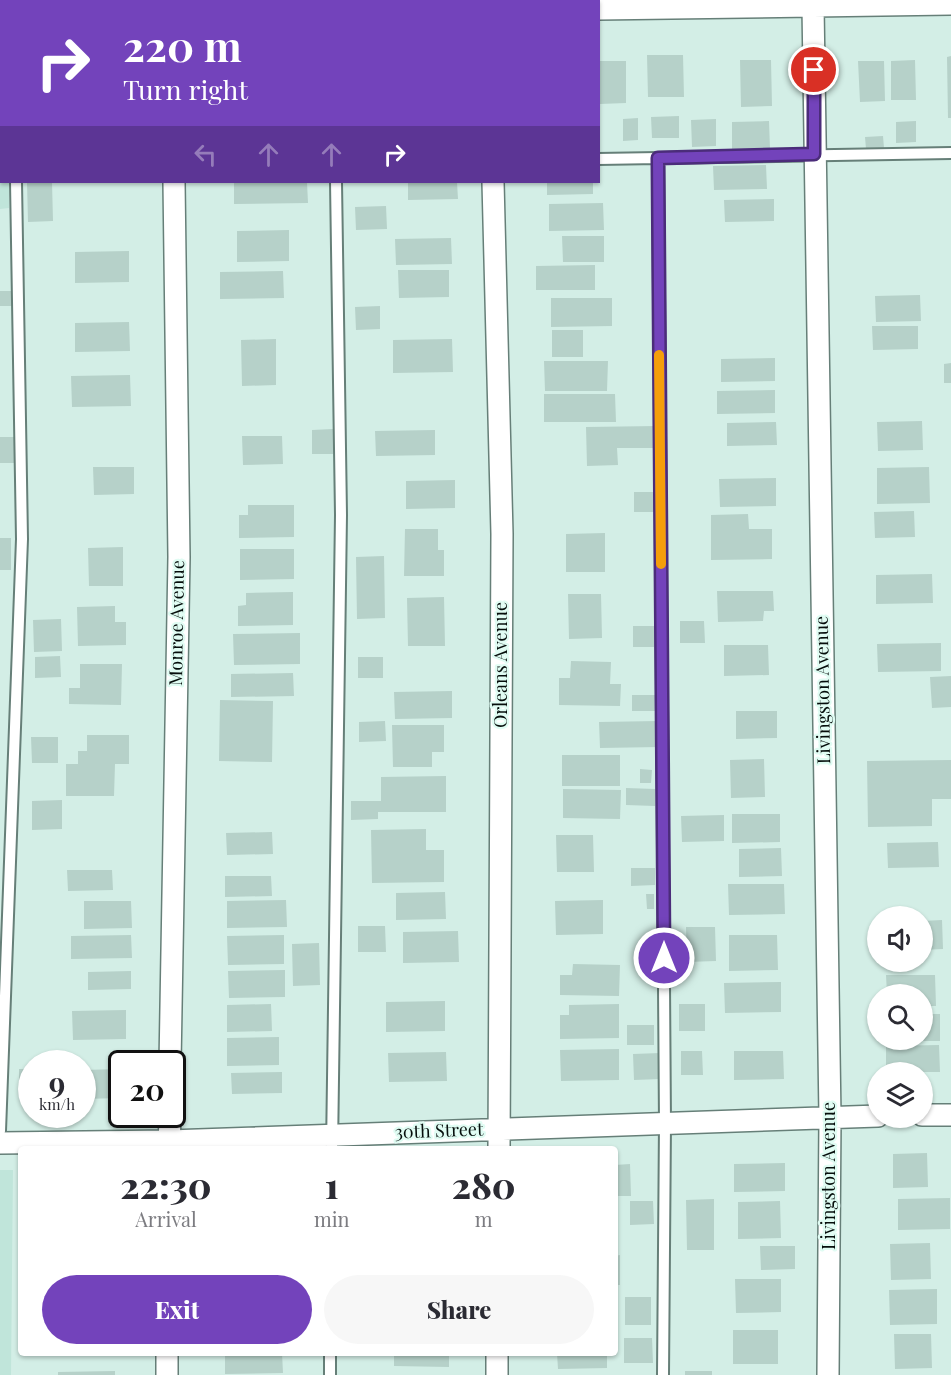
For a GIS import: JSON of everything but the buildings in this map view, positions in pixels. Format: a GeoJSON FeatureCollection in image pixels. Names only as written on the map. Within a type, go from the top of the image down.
{"type":"FeatureCollection","features":[{"type":"Feature","properties":{"kind":"street"},"geometry":{"type":"LineString","coordinates":[[600,9],[951,4]]}},
{"type":"Feature","properties":{"kind":"street","name":"Livingston Avenue"},"geometry":{"type":"LineString","coordinates":[[813,6],[830,1117],[828,1375]]}},
{"type":"Feature","properties":{"kind":"street","name":"Monroe Avenue"},"geometry":{"type":"LineString","coordinates":[[170,1050],[179,557],[174,183]]}},
{"type":"Feature","properties":{"kind":"street","name":"Orleans Avenue"},"geometry":{"type":"LineString","coordinates":[[493,183],[502,534],[499,1139]]}},
{"type":"Feature","properties":{"kind":"street"},"geometry":{"type":"LineString","coordinates":[[933,1115],[951,1114]]}},
{"type":"Feature","properties":{"kind":"street","name":"30th Street"},"geometry":{"type":"LineString","coordinates":[[0,1143],[169,1145],[499,1139],[665,1124],[867,1116]]}},
{"type":"Feature","properties":{"kind":"street"},"geometry":{"type":"LineString","coordinates":[[169,1145],[170,1128]]}},
{"type":"Feature","properties":{"kind":"street"},"geometry":{"type":"LineString","coordinates":[[166,1375],[167,1356]]}},
{"type":"Feature","properties":{"kind":"street"},"geometry":{"type":"LineString","coordinates":[[496,1375],[497,1356]]}},
{"type":"Feature","properties":{"kind":"lane"},"geometry":{"type":"LineString","coordinates":[[600,159],[951,153]]}},
{"type":"Feature","properties":{"kind":"lane"},"geometry":{"type":"LineString","coordinates":[[658,158],[665,1124],[663,1375]]}},
{"type":"Feature","properties":{"kind":"lane"},"geometry":{"type":"LineString","coordinates":[[0,1131],[22,538],[16,183]]}},
{"type":"Feature","properties":{"kind":"lane"},"geometry":{"type":"LineString","coordinates":[[332,1142],[341,515],[336,183]]}},
{"type":"Feature","properties":{"kind":"lane"},"geometry":{"type":"LineString","coordinates":[[330,1356],[330,1375]]}},
{"type":"Feature","properties":{"kind":"shaded area"},"geometry":{"type":"Polygon","coordinates":[[[0,183],[9,183],[9,208],[0,209],[0,183]]]}},
{"type":"Feature","properties":{"kind":"shaded area"},"geometry":{"type":"Polygon","coordinates":[[[0,1170],[13,1170],[11,1375],[0,1375],[0,1170]]]}},
{"type":"Feature","properties":{"kind":"slow traffic"},"geometry":{"type":"LineString","coordinates":[[659,355],[661,564]]}},
{"type":"Feature","properties":{"kind":"route"},"geometry":{"type":"LineString","coordinates":[[664,958],[658,158],[814,154],[814,70]]}}]}
